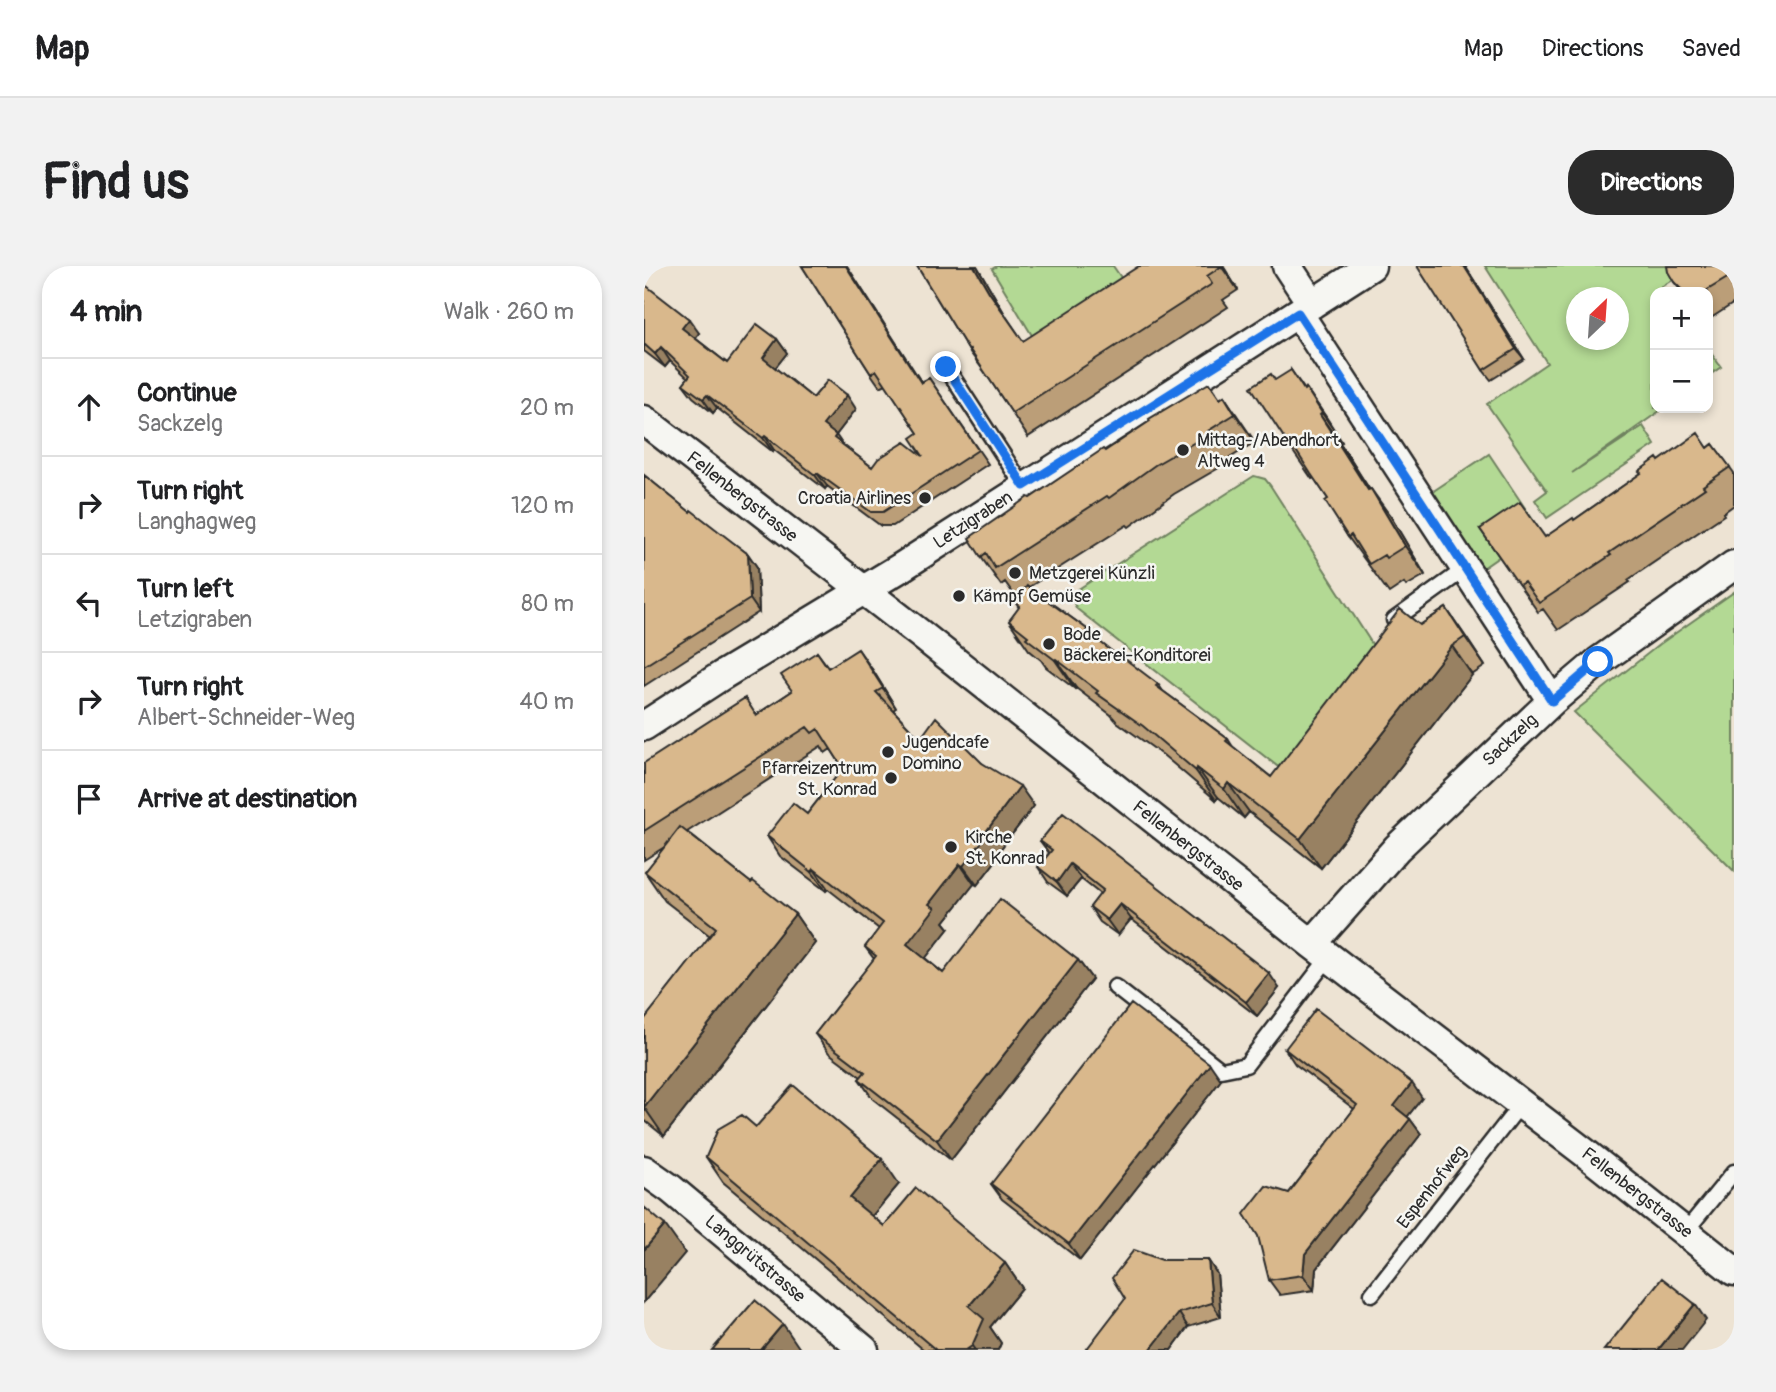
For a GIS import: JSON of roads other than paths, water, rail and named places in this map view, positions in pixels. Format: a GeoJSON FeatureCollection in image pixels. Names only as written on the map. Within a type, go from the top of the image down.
{"type":"FeatureCollection","features":[{"type":"Feature","properties":{"kind":"street"},"geometry":{"type":"LineString","coordinates":[[1287,266],[1305,308],[1465,569],[1552,701]]}},
{"type":"Feature","properties":{"kind":"street","name":"Letzigraben"},"geometry":{"type":"LineString","coordinates":[[644,726],[924,553],[1024,486],[1371,266]]}},
{"type":"Feature","properties":{"kind":"street","name":"Fellenbergstrasse"},"geometry":{"type":"LineString","coordinates":[[644,420],[1734,1271]]}},
{"type":"Feature","properties":{"kind":"street","name":"Sackzelg"},"geometry":{"type":"LineString","coordinates":[[1321,951],[1397,848],[1552,701],[1598,662],[1734,565]]}},
{"type":"Feature","properties":{"kind":"street","name":"Langgrütstrasse"},"geometry":{"type":"LineString","coordinates":[[644,1170],[671,1189],[864,1350]]}},
{"type":"Feature","properties":{"kind":"lane"},"geometry":{"type":"LineString","coordinates":[[946,367],[1024,486]]}},
{"type":"Feature","properties":{"kind":"lane"},"geometry":{"type":"LineString","coordinates":[[1394,620],[1465,569]]}},
{"type":"Feature","properties":{"kind":"lane"},"geometry":{"type":"LineString","coordinates":[[1115,987],[1221,1070],[1246,1065],[1321,951]]}},
{"type":"Feature","properties":{"kind":"lane","name":"Espenhofweg"},"geometry":{"type":"LineString","coordinates":[[1372,1294],[1521,1104]]}},
{"type":"Feature","properties":{"kind":"lane"},"geometry":{"type":"LineString","coordinates":[[1685,1232],[1734,1172]]}},
{"type":"Feature","properties":{"kind":"place","name":"Mittag-/Abendhort Altweg 4"},"geometry":{"type":"Point","coordinates":[1183,450]}},
{"type":"Feature","properties":{"kind":"place","name":"Croatia Airlines"},"geometry":{"type":"Point","coordinates":[925,498]}},
{"type":"Feature","properties":{"kind":"place","name":"Metzgerei Künzli"},"geometry":{"type":"Point","coordinates":[1015,573]}},
{"type":"Feature","properties":{"kind":"place","name":"Kämpf Gemüse"},"geometry":{"type":"Point","coordinates":[959,596]}},
{"type":"Feature","properties":{"kind":"place","name":"Bode Bäckerei-Konditorei"},"geometry":{"type":"Point","coordinates":[1049,644]}},
{"type":"Feature","properties":{"kind":"place","name":"Jugendcafe Domino"},"geometry":{"type":"Point","coordinates":[888,752]}},
{"type":"Feature","properties":{"kind":"place","name":"Pfarreizentrum St. Konrad"},"geometry":{"type":"Point","coordinates":[891,778]}},
{"type":"Feature","properties":{"kind":"place","name":"Kirche St. Konrad"},"geometry":{"type":"Point","coordinates":[951,847]}}]}
